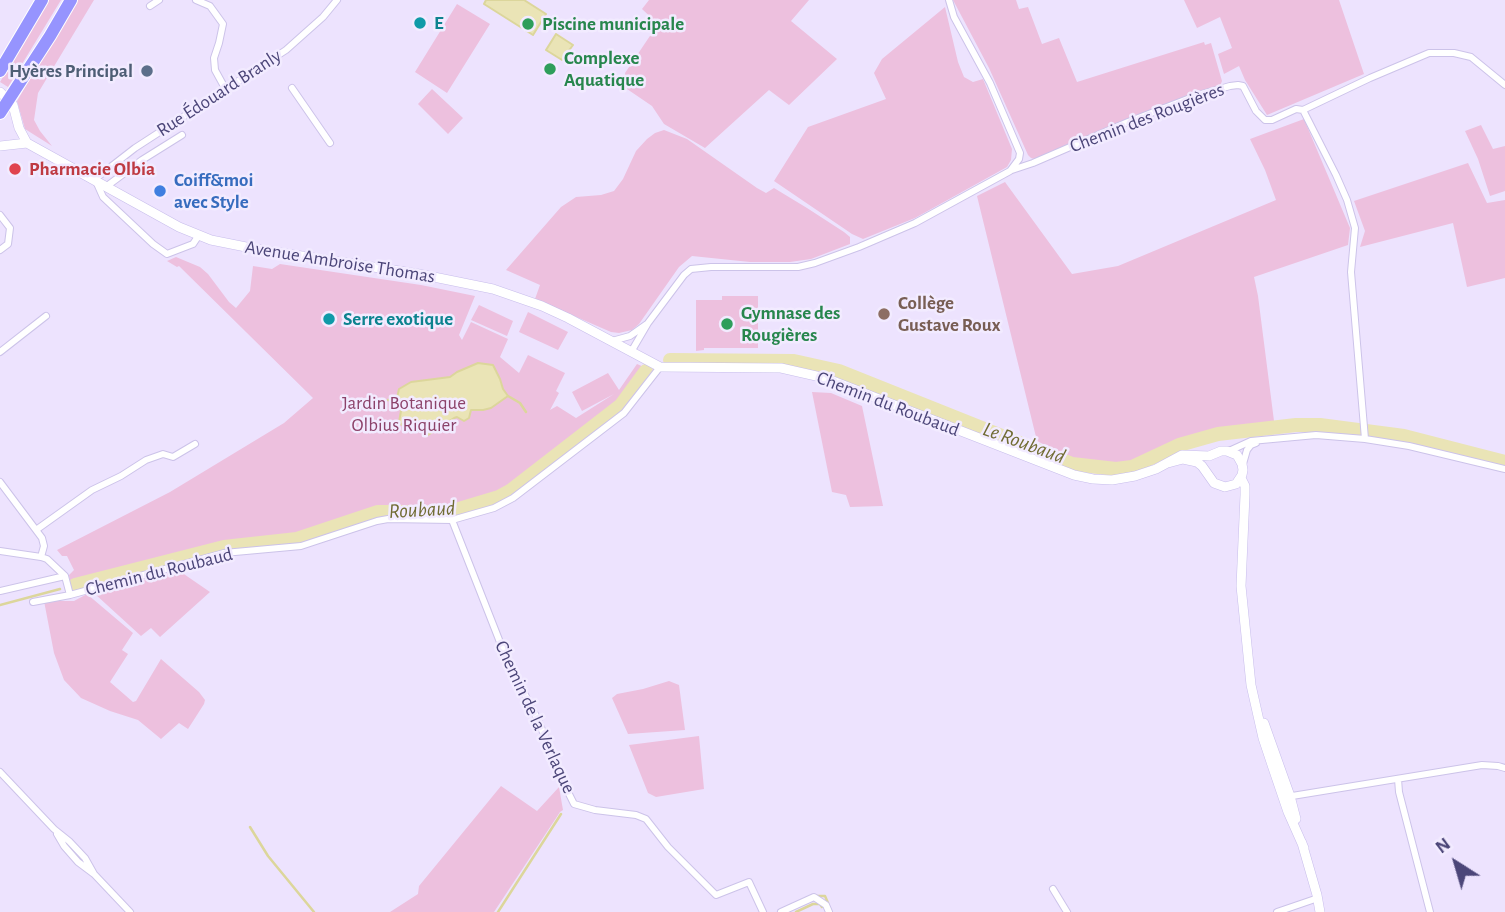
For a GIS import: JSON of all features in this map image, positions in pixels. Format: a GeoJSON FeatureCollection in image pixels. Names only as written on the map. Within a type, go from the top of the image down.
{"type":"FeatureCollection","features":[{"type":"Feature","properties":{"kind":"highway"},"geometry":{"type":"LineString","coordinates":[[0,71],[42,0]]}},
{"type":"Feature","properties":{"kind":"highway"},"geometry":{"type":"LineString","coordinates":[[0,113],[4,95],[50,36],[71,0]]}},
{"type":"Feature","properties":{"kind":"street"},"geometry":{"type":"LineString","coordinates":[[150,6],[159,0]]}},
{"type":"Feature","properties":{"kind":"street"},"geometry":{"type":"LineString","coordinates":[[196,0],[209,6],[223,24],[214,58],[215,70],[226,90]]}},
{"type":"Feature","properties":{"kind":"street","name":"Rue Édouard Branly"},"geometry":{"type":"LineString","coordinates":[[95,179],[135,148],[286,50],[323,17],[337,0]]}},
{"type":"Feature","properties":{"kind":"street"},"geometry":{"type":"LineString","coordinates":[[629,350],[691,269],[798,267],[815,263],[915,223],[1010,171],[1020,153],[990,83],[954,17],[949,0]]}},
{"type":"Feature","properties":{"kind":"street"},"geometry":{"type":"LineString","coordinates":[[1365,437],[1350,272],[1355,228],[1336,175],[1303,110],[1429,53],[1454,53],[1471,57],[1505,85]]}},
{"type":"Feature","properties":{"kind":"street","name":"Chemin des Rougières"},"geometry":{"type":"LineString","coordinates":[[1010,171],[1128,122],[1198,95],[1230,86],[1243,86],[1256,111],[1265,120],[1272,120],[1296,109],[1303,110]]}},
{"type":"Feature","properties":{"kind":"street"},"geometry":{"type":"LineString","coordinates":[[292,89],[330,143]]}},
{"type":"Feature","properties":{"kind":"street"},"geometry":{"type":"LineString","coordinates":[[0,146],[27,143],[19,128],[13,104],[4,95]]}},
{"type":"Feature","properties":{"kind":"street"},"geometry":{"type":"LineString","coordinates":[[107,186],[182,135]]}},
{"type":"Feature","properties":{"kind":"street","name":"Avenue Ambroise Thomas"},"geometry":{"type":"LineString","coordinates":[[27,143],[179,227],[199,235],[225,244],[485,286],[542,306],[660,367]]}},
{"type":"Feature","properties":{"kind":"street"},"geometry":{"type":"LineString","coordinates":[[95,179],[103,197],[167,254],[193,243],[199,235]]}},
{"type":"Feature","properties":{"kind":"street"},"geometry":{"type":"LineString","coordinates":[[0,215],[10,228],[8,244],[0,250]]}},
{"type":"Feature","properties":{"kind":"street"},"geometry":{"type":"LineString","coordinates":[[0,352],[46,316]]}},
{"type":"Feature","properties":{"kind":"street"},"geometry":{"type":"LineString","coordinates":[[612,341],[630,336],[648,323]]}},
{"type":"Feature","properties":{"kind":"street"},"geometry":{"type":"LineString","coordinates":[[629,350],[630,336]]}},
{"type":"Feature","properties":{"kind":"street","name":"Chemin du Roubaud"},"geometry":{"type":"LineString","coordinates":[[33,602],[71,595],[224,553],[301,546],[377,521],[452,520],[494,508],[513,498],[624,413],[660,367],[781,368],[825,378],[1083,477],[1112,480],[1135,476],[1182,455],[1204,457],[1214,454]]}},
{"type":"Feature","properties":{"kind":"street"},"geometry":{"type":"LineString","coordinates":[[1244,514],[1240,498],[1232,489],[1214,484],[1207,474],[1208,462],[1214,454],[1229,451],[1251,440],[1316,435],[1365,437],[1505,469]]}},
{"type":"Feature","properties":{"kind":"street"},"geometry":{"type":"LineString","coordinates":[[1227,487],[1236,484],[1241,478],[1249,447],[1265,439]]}},
{"type":"Feature","properties":{"kind":"street"},"geometry":{"type":"LineString","coordinates":[[36,530],[92,490],[146,460],[163,454],[173,457],[195,444]]}},
{"type":"Feature","properties":{"kind":"street"},"geometry":{"type":"LineString","coordinates":[[1229,451],[1237,455],[1243,464]]}},
{"type":"Feature","properties":{"kind":"street","name":"Chemin du Roubaud"},"geometry":{"type":"LineString","coordinates":[[1168,463],[1189,460],[1200,464],[1207,474]]}},
{"type":"Feature","properties":{"kind":"street"},"geometry":{"type":"LineString","coordinates":[[1241,478],[1245,489],[1241,586],[1251,685],[1255,703],[1275,750],[1320,912]]}},
{"type":"Feature","properties":{"kind":"street"},"geometry":{"type":"LineString","coordinates":[[0,482],[42,538],[44,546],[41,556]]}},
{"type":"Feature","properties":{"kind":"street","name":"Chemin de la Verlaque"},"geometry":{"type":"LineString","coordinates":[[452,520],[507,660],[538,720],[575,804],[646,819],[668,846],[716,895],[750,883],[763,912]]}},
{"type":"Feature","properties":{"kind":"street"},"geometry":{"type":"LineString","coordinates":[[0,551],[41,556],[52,562],[65,576],[71,595]]}},
{"type":"Feature","properties":{"kind":"street"},"geometry":{"type":"LineString","coordinates":[[0,591],[65,576]]}},
{"type":"Feature","properties":{"kind":"street"},"geometry":{"type":"LineString","coordinates":[[1287,797],[1482,765],[1505,768]]}},
{"type":"Feature","properties":{"kind":"street"},"geometry":{"type":"LineString","coordinates":[[0,772],[54,829],[78,862],[94,874],[130,912]]}},
{"type":"Feature","properties":{"kind":"street"},"geometry":{"type":"LineString","coordinates":[[1398,779],[1430,912]]}},
{"type":"Feature","properties":{"kind":"street"},"geometry":{"type":"LineString","coordinates":[[1053,889],[1067,912]]}},
{"type":"Feature","properties":{"kind":"street"},"geometry":{"type":"LineString","coordinates":[[781,912],[814,897],[826,905],[829,912]]}},
{"type":"Feature","properties":{"kind":"street"},"geometry":{"type":"LineString","coordinates":[[1277,912],[1318,898]]}},
{"type":"Feature","properties":{"kind":"green space"},"geometry":{"type":"Polygon","coordinates":[[[49,0],[61,0],[8,87],[0,82],[49,0]]]}},
{"type":"Feature","properties":{"kind":"green space"},"geometry":{"type":"Polygon","coordinates":[[[76,0],[94,0],[38,93],[34,120],[52,146],[25,129],[17,101],[76,0]]]}},
{"type":"Feature","properties":{"kind":"green space"},"geometry":{"type":"Polygon","coordinates":[[[649,0],[809,0],[791,21],[837,59],[789,105],[769,90],[705,148],[664,124],[652,106],[627,89],[625,73],[658,24],[642,9],[649,0]]]}},
{"type":"Feature","properties":{"kind":"green space"},"geometry":{"type":"Polygon","coordinates":[[[953,0],[1016,0],[1019,9],[1028,7],[1042,44],[1059,38],[1077,82],[1204,42],[1205,45],[1211,43],[1222,81],[1220,86],[1034,159],[1028,155],[989,68],[953,0]]]}},
{"type":"Feature","properties":{"kind":"green space"},"geometry":{"type":"Polygon","coordinates":[[[1184,0],[1339,0],[1364,74],[1267,115],[1239,66],[1224,74],[1218,54],[1232,48],[1220,17],[1197,28],[1184,0]]]}},
{"type":"Feature","properties":{"kind":"green space"},"geometry":{"type":"Polygon","coordinates":[[[457,4],[490,24],[447,93],[415,72],[457,4]]]}},
{"type":"Feature","properties":{"kind":"green space"},"geometry":{"type":"Polygon","coordinates":[[[945,7],[964,77],[973,82],[983,79],[1012,149],[1011,160],[1007,167],[915,218],[863,239],[774,181],[808,127],[886,99],[874,73],[882,59],[945,7]]]}},
{"type":"Feature","properties":{"kind":"green space"},"geometry":{"type":"Polygon","coordinates":[[[432,89],[463,118],[448,134],[418,104],[432,89]]]}},
{"type":"Feature","properties":{"kind":"green space"},"geometry":{"type":"Polygon","coordinates":[[[1304,119],[1350,228],[1348,245],[1254,277],[1274,421],[1212,430],[1134,462],[1117,464],[1073,459],[1037,441],[977,196],[1005,182],[1072,274],[1118,266],[1276,200],[1250,139],[1304,119]]]}},
{"type":"Feature","properties":{"kind":"green space"},"geometry":{"type":"Polygon","coordinates":[[[1481,125],[1493,149],[1505,146],[1505,191],[1490,196],[1465,131],[1481,125]]]}},
{"type":"Feature","properties":{"kind":"green space"},"geometry":{"type":"Polygon","coordinates":[[[664,130],[687,139],[766,193],[774,188],[807,208],[850,237],[850,244],[811,259],[790,262],[750,262],[692,256],[679,267],[639,324],[632,330],[619,333],[535,299],[540,285],[506,270],[561,207],[576,197],[614,191],[623,179],[636,151],[655,133],[664,130]]]}},
{"type":"Feature","properties":{"kind":"green space"},"geometry":{"type":"Polygon","coordinates":[[[1468,163],[1487,203],[1505,200],[1505,278],[1467,287],[1453,223],[1360,247],[1365,231],[1354,201],[1468,163]]]}},
{"type":"Feature","properties":{"kind":"green space","name":"Jardin Botanique Olbius Riquier"},"geometry":{"type":"Polygon","coordinates":[[[176,257],[200,267],[236,308],[250,291],[253,266],[272,269],[280,264],[421,285],[475,296],[459,335],[462,340],[471,322],[508,339],[500,357],[519,373],[528,355],[565,373],[550,410],[557,406],[576,418],[614,394],[582,411],[572,392],[608,373],[619,390],[637,364],[644,367],[612,406],[503,489],[484,497],[433,509],[366,510],[297,534],[222,542],[70,583],[69,575],[74,570],[67,556],[62,556],[57,550],[170,492],[284,423],[313,398],[179,266],[167,261],[176,257]]]}},
{"type":"Feature","properties":{"kind":"green space","name":"Gymnase des Rougières"},"geometry":{"type":"Polygon","coordinates":[[[722,296],[758,296],[758,348],[704,348],[696,351],[696,300],[722,300],[722,296]]]}},
{"type":"Feature","properties":{"kind":"green space"},"geometry":{"type":"Polygon","coordinates":[[[479,305],[513,321],[507,336],[471,320],[479,305]]]}},
{"type":"Feature","properties":{"kind":"green space"},"geometry":{"type":"Polygon","coordinates":[[[528,312],[568,332],[558,350],[519,332],[528,312]]]}},
{"type":"Feature","properties":{"kind":"green space"},"geometry":{"type":"Polygon","coordinates":[[[812,392],[831,393],[862,406],[883,506],[850,507],[846,495],[832,492],[812,392]]]}},
{"type":"Feature","properties":{"kind":"green space"},"geometry":{"type":"Polygon","coordinates":[[[178,570],[210,592],[160,637],[151,628],[141,636],[95,594],[178,570]]]}},
{"type":"Feature","properties":{"kind":"green space"},"geometry":{"type":"Polygon","coordinates":[[[87,594],[133,633],[122,650],[128,654],[110,682],[133,702],[136,701],[161,659],[205,700],[188,729],[179,723],[161,739],[138,720],[81,698],[64,680],[54,653],[44,601],[74,601],[87,594]]]}},
{"type":"Feature","properties":{"kind":"green space"},"geometry":{"type":"Polygon","coordinates":[[[669,681],[679,685],[685,730],[628,734],[612,698],[617,694],[669,681]]]}},
{"type":"Feature","properties":{"kind":"green space"},"geometry":{"type":"Polygon","coordinates":[[[699,736],[704,789],[656,797],[648,793],[629,745],[699,736]]]}},
{"type":"Feature","properties":{"kind":"green space"},"geometry":{"type":"Polygon","coordinates":[[[501,786],[537,811],[559,787],[563,810],[494,912],[390,912],[418,894],[419,886],[501,786]]]}},
{"type":"Feature","properties":{"kind":"shaded area","name":"Piscine municipale"},"geometry":{"type":"Polygon","coordinates":[[[486,0],[524,0],[546,14],[533,35],[484,4],[486,0]]]}},
{"type":"Feature","properties":{"kind":"shaded area"},"geometry":{"type":"Polygon","coordinates":[[[556,34],[573,45],[562,60],[546,50],[556,34]]]}},
{"type":"Feature","properties":{"kind":"shaded area"},"geometry":{"type":"Polygon","coordinates":[[[478,363],[493,365],[508,396],[491,408],[471,410],[469,418],[464,421],[454,418],[428,435],[399,422],[401,411],[395,398],[399,389],[411,382],[450,377],[478,363]]]}},
{"type":"Feature","properties":{"kind":"waterway","name":"Le Roubaud"},"geometry":{"type":"LineString","coordinates":[[670,360],[794,361],[839,371],[1072,464],[1116,469],[1132,467],[1179,445],[1218,434],[1296,425],[1320,425],[1404,436],[1505,462]]}},
{"type":"Feature","properties":{"kind":"waterway","name":"Roubaud"},"geometry":{"type":"LineString","coordinates":[[75,585],[224,547],[297,539],[378,512],[449,512],[499,497],[621,405],[646,371]]}},
{"type":"Feature","properties":{"kind":"waterway"},"geometry":{"type":"LineString","coordinates":[[508,396],[520,403],[526,412]]}},
{"type":"Feature","properties":{"kind":"waterway"},"geometry":{"type":"LineString","coordinates":[[388,400],[395,400]]}},
{"type":"Feature","properties":{"kind":"waterway","name":"Roubaud"},"geometry":{"type":"LineString","coordinates":[[0,605],[60,589]]}},
{"type":"Feature","properties":{"kind":"waterway"},"geometry":{"type":"LineString","coordinates":[[498,912],[561,814]]}},
{"type":"Feature","properties":{"kind":"waterway"},"geometry":{"type":"LineString","coordinates":[[250,827],[268,856],[314,912]]}},
{"type":"Feature","properties":{"kind":"waterway"},"geometry":{"type":"LineString","coordinates":[[815,896],[825,896],[828,903]]}},
{"type":"Feature","properties":{"kind":"waterway"},"geometry":{"type":"LineString","coordinates":[[796,912],[813,904],[820,904],[822,907]]}},
{"type":"Feature","properties":{"kind":"place","name":"E"},"geometry":{"type":"Point","coordinates":[420,23]}},
{"type":"Feature","properties":{"kind":"place","name":"Piscine municipale"},"geometry":{"type":"Point","coordinates":[528,24]}},
{"type":"Feature","properties":{"kind":"place","name":"Complexe Aquatique"},"geometry":{"type":"Point","coordinates":[550,69]}},
{"type":"Feature","properties":{"kind":"place","name":"Hyères Principal"},"geometry":{"type":"Point","coordinates":[147,71]}},
{"type":"Feature","properties":{"kind":"place","name":"Pharmacie Olbia"},"geometry":{"type":"Point","coordinates":[15,169]}},
{"type":"Feature","properties":{"kind":"place","name":"Coiff&moi avec Style"},"geometry":{"type":"Point","coordinates":[160,191]}},
{"type":"Feature","properties":{"kind":"place","name":"Collège Gustave Roux"},"geometry":{"type":"Point","coordinates":[884,314]}},
{"type":"Feature","properties":{"kind":"place","name":"Serre exotique"},"geometry":{"type":"Point","coordinates":[329,319]}},
{"type":"Feature","properties":{"kind":"place","name":"Gymnase des Rougières"},"geometry":{"type":"Point","coordinates":[727,324]}}]}
